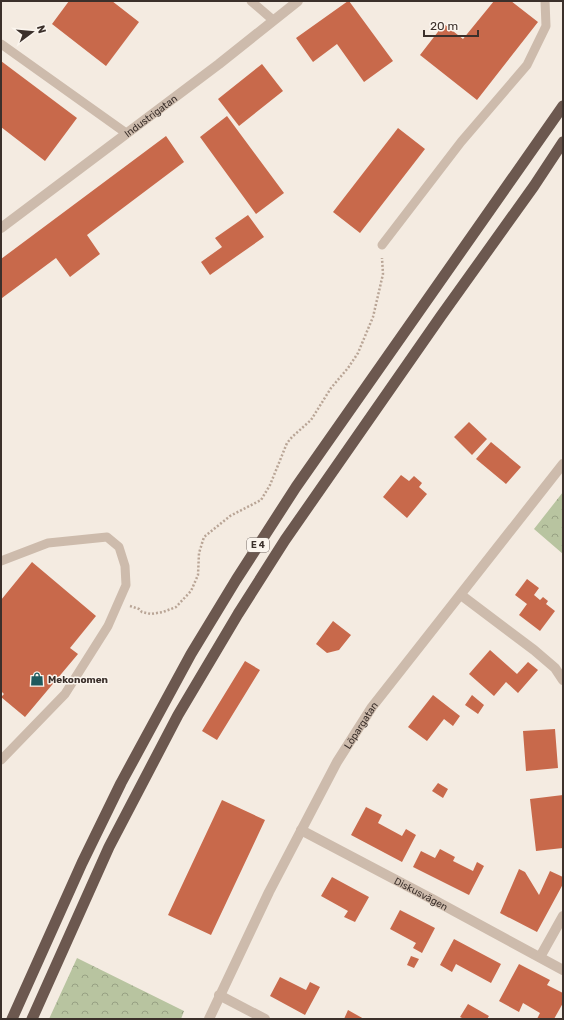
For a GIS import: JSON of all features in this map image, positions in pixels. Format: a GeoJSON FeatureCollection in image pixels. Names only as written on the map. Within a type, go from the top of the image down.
{"type":"FeatureCollection","features":[{"type":"Feature","properties":{"kind":"highway","name":"E 4"},"geometry":{"type":"LineString","coordinates":[[12,1019],[82,863],[121,783],[192,654],[232,586],[296,486],[563,106]]}},
{"type":"Feature","properties":{"kind":"highway","name":"E 4"},"geometry":{"type":"LineString","coordinates":[[32,1019],[109,846],[178,715],[238,614],[284,540],[534,186],[563,142]]}},
{"type":"Feature","properties":{"kind":"street","name":"Industrigatan"},"geometry":{"type":"LineString","coordinates":[[1,228],[220,64],[298,1]]}},
{"type":"Feature","properties":{"kind":"street","name":"Löpargatan"},"geometry":{"type":"LineString","coordinates":[[209,1019],[219,995],[301,830],[337,762],[372,707],[563,464]]}},
{"type":"Feature","properties":{"kind":"street"},"geometry":{"type":"LineString","coordinates":[[461,595],[534,650],[555,668],[563,680]]}},
{"type":"Feature","properties":{"kind":"street","name":"Diskusvägen"},"geometry":{"type":"LineString","coordinates":[[301,830],[563,970]]}},
{"type":"Feature","properties":{"kind":"street"},"geometry":{"type":"LineString","coordinates":[[540,957],[563,916]]}},
{"type":"Feature","properties":{"kind":"street"},"geometry":{"type":"LineString","coordinates":[[219,995],[264,1019]]}},
{"type":"Feature","properties":{"kind":"lane"},"geometry":{"type":"LineString","coordinates":[[251,1],[273,20]]}},
{"type":"Feature","properties":{"kind":"lane"},"geometry":{"type":"LineString","coordinates":[[382,245],[461,142],[527,65],[546,26],[545,1]]}},
{"type":"Feature","properties":{"kind":"lane"},"geometry":{"type":"LineString","coordinates":[[1,44],[126,133]]}},
{"type":"Feature","properties":{"kind":"lane"},"geometry":{"type":"LineString","coordinates":[[1,561],[48,543],[107,537],[120,547],[125,566],[126,585],[108,626],[64,694],[1,760]]}},
{"type":"Feature","properties":{"kind":"path"},"geometry":{"type":"LineString","coordinates":[[118,603],[151,614],[163,612],[176,607],[191,591],[198,575],[199,553],[204,536],[230,516],[261,500],[270,485],[287,443],[311,420],[330,388],[348,368],[358,353],[373,317],[379,295],[383,274],[382,245]]}},
{"type":"Feature","properties":{"kind":"green space"},"geometry":{"type":"Polygon","coordinates":[[[563,492],[563,554],[534,529],[563,492]]]}},
{"type":"Feature","properties":{"kind":"green space"},"geometry":{"type":"Polygon","coordinates":[[[77,958],[184,1011],[181,1019],[49,1019],[77,958]]]}},
{"type":"Feature","properties":{"kind":"building"},"geometry":{"type":"Polygon","coordinates":[[[69,1],[112,1],[139,22],[106,66],[52,24],[69,1]]]}},
{"type":"Feature","properties":{"kind":"building"},"geometry":{"type":"Polygon","coordinates":[[[348,1],[393,61],[364,82],[337,44],[313,62],[296,38],[348,1]]]}},
{"type":"Feature","properties":{"kind":"building"},"geometry":{"type":"Polygon","coordinates":[[[494,1],[511,1],[538,22],[477,100],[420,55],[444,24],[463,39],[494,1]]]}},
{"type":"Feature","properties":{"kind":"building"},"geometry":{"type":"Polygon","coordinates":[[[1,61],[77,118],[45,161],[1,127],[1,61]]]}},
{"type":"Feature","properties":{"kind":"building"},"geometry":{"type":"Polygon","coordinates":[[[262,64],[283,91],[239,126],[218,99],[262,64]]]}},
{"type":"Feature","properties":{"kind":"building"},"geometry":{"type":"Polygon","coordinates":[[[227,116],[284,193],[256,214],[200,137],[227,116]]]}},
{"type":"Feature","properties":{"kind":"building"},"geometry":{"type":"Polygon","coordinates":[[[398,128],[425,149],[360,233],[333,212],[398,128]]]}},
{"type":"Feature","properties":{"kind":"building"},"geometry":{"type":"Polygon","coordinates":[[[166,136],[184,162],[87,235],[100,254],[70,277],[56,258],[2,298],[1,259],[166,136]]]}},
{"type":"Feature","properties":{"kind":"building"},"geometry":{"type":"Polygon","coordinates":[[[248,215],[264,237],[210,275],[201,262],[222,247],[215,238],[248,215]]]}},
{"type":"Feature","properties":{"kind":"building"},"geometry":{"type":"Polygon","coordinates":[[[469,422],[487,439],[472,455],[454,437],[469,422]]]}},
{"type":"Feature","properties":{"kind":"building"},"geometry":{"type":"Polygon","coordinates":[[[491,442],[521,467],[506,484],[476,459],[491,442]]]}},
{"type":"Feature","properties":{"kind":"building"},"geometry":{"type":"Polygon","coordinates":[[[401,475],[409,481],[414,476],[422,483],[419,487],[427,494],[407,518],[383,497],[401,475]]]}},
{"type":"Feature","properties":{"kind":"building"},"geometry":{"type":"Polygon","coordinates":[[[32,562],[96,616],[70,648],[78,654],[25,717],[1,697],[4,694],[1,691],[1,600],[32,562]]]}},
{"type":"Feature","properties":{"kind":"building"},"geometry":{"type":"Polygon","coordinates":[[[527,579],[539,588],[534,595],[540,600],[543,597],[548,601],[546,604],[555,611],[540,631],[519,615],[527,604],[515,595],[527,579]]]}},
{"type":"Feature","properties":{"kind":"building"},"geometry":{"type":"Polygon","coordinates":[[[333,621],[351,635],[339,650],[327,653],[316,644],[333,621]]]}},
{"type":"Feature","properties":{"kind":"building"},"geometry":{"type":"Polygon","coordinates":[[[490,650],[517,674],[528,662],[538,670],[518,693],[506,682],[494,696],[469,674],[490,650]]]}},
{"type":"Feature","properties":{"kind":"building"},"geometry":{"type":"Polygon","coordinates":[[[245,661],[260,670],[217,740],[202,731],[245,661]]]}},
{"type":"Feature","properties":{"kind":"building"},"geometry":{"type":"Polygon","coordinates":[[[433,695],[460,716],[453,726],[444,719],[427,741],[408,727],[433,695]]]}},
{"type":"Feature","properties":{"kind":"building"},"geometry":{"type":"Polygon","coordinates":[[[472,695],[484,705],[478,714],[465,705],[472,695]]]}},
{"type":"Feature","properties":{"kind":"building"},"geometry":{"type":"Polygon","coordinates":[[[555,729],[558,768],[526,771],[523,731],[555,729]]]}},
{"type":"Feature","properties":{"kind":"building"},"geometry":{"type":"Polygon","coordinates":[[[438,783],[448,789],[443,798],[432,791],[438,783]]]}},
{"type":"Feature","properties":{"kind":"building"},"geometry":{"type":"Polygon","coordinates":[[[563,795],[563,848],[536,851],[530,799],[563,795]]]}},
{"type":"Feature","properties":{"kind":"building"},"geometry":{"type":"Polygon","coordinates":[[[222,800],[265,820],[211,935],[168,915],[222,800]]]}},
{"type":"Feature","properties":{"kind":"building"},"geometry":{"type":"Polygon","coordinates":[[[366,807],[382,815],[378,823],[402,836],[406,829],[416,835],[402,862],[351,835],[366,807]]]}},
{"type":"Feature","properties":{"kind":"building"},"geometry":{"type":"Polygon","coordinates":[[[440,849],[455,857],[453,861],[473,871],[477,862],[484,866],[469,895],[413,867],[421,851],[435,858],[440,849]]]}},
{"type":"Feature","properties":{"kind":"building"},"geometry":{"type":"Polygon","coordinates":[[[519,869],[525,872],[539,895],[550,871],[563,877],[563,884],[537,932],[500,913],[519,869]]]}},
{"type":"Feature","properties":{"kind":"building"},"geometry":{"type":"Polygon","coordinates":[[[332,877],[369,897],[355,922],[344,917],[348,911],[321,896],[332,877]]]}},
{"type":"Feature","properties":{"kind":"building"},"geometry":{"type":"Polygon","coordinates":[[[400,910],[435,928],[422,953],[413,948],[416,943],[390,929],[400,910]]]}},
{"type":"Feature","properties":{"kind":"building"},"geometry":{"type":"Polygon","coordinates":[[[454,939],[501,964],[491,983],[456,964],[452,972],[440,965],[454,939]]]}},
{"type":"Feature","properties":{"kind":"building"},"geometry":{"type":"Polygon","coordinates":[[[411,956],[419,959],[414,968],[407,965],[411,956]]]}},
{"type":"Feature","properties":{"kind":"building"},"geometry":{"type":"Polygon","coordinates":[[[519,964],[550,980],[547,985],[563,993],[563,1003],[554,1019],[537,1019],[540,1013],[523,1003],[519,1012],[499,1001],[519,964]]]}},
{"type":"Feature","properties":{"kind":"building"},"geometry":{"type":"Polygon","coordinates":[[[280,977],[306,990],[310,982],[320,987],[305,1015],[270,996],[280,977]]]}},
{"type":"Feature","properties":{"kind":"building"},"geometry":{"type":"Polygon","coordinates":[[[468,1004],[489,1016],[487,1019],[464,1019],[460,1017],[468,1004]]]}},
{"type":"Feature","properties":{"kind":"building"},"geometry":{"type":"Polygon","coordinates":[[[348,1010],[364,1019],[344,1019],[348,1010]]]}},
{"type":"Feature","properties":{"kind":"place","name":"Mekonomen"},"geometry":{"type":"Point","coordinates":[37,679]}}]}
